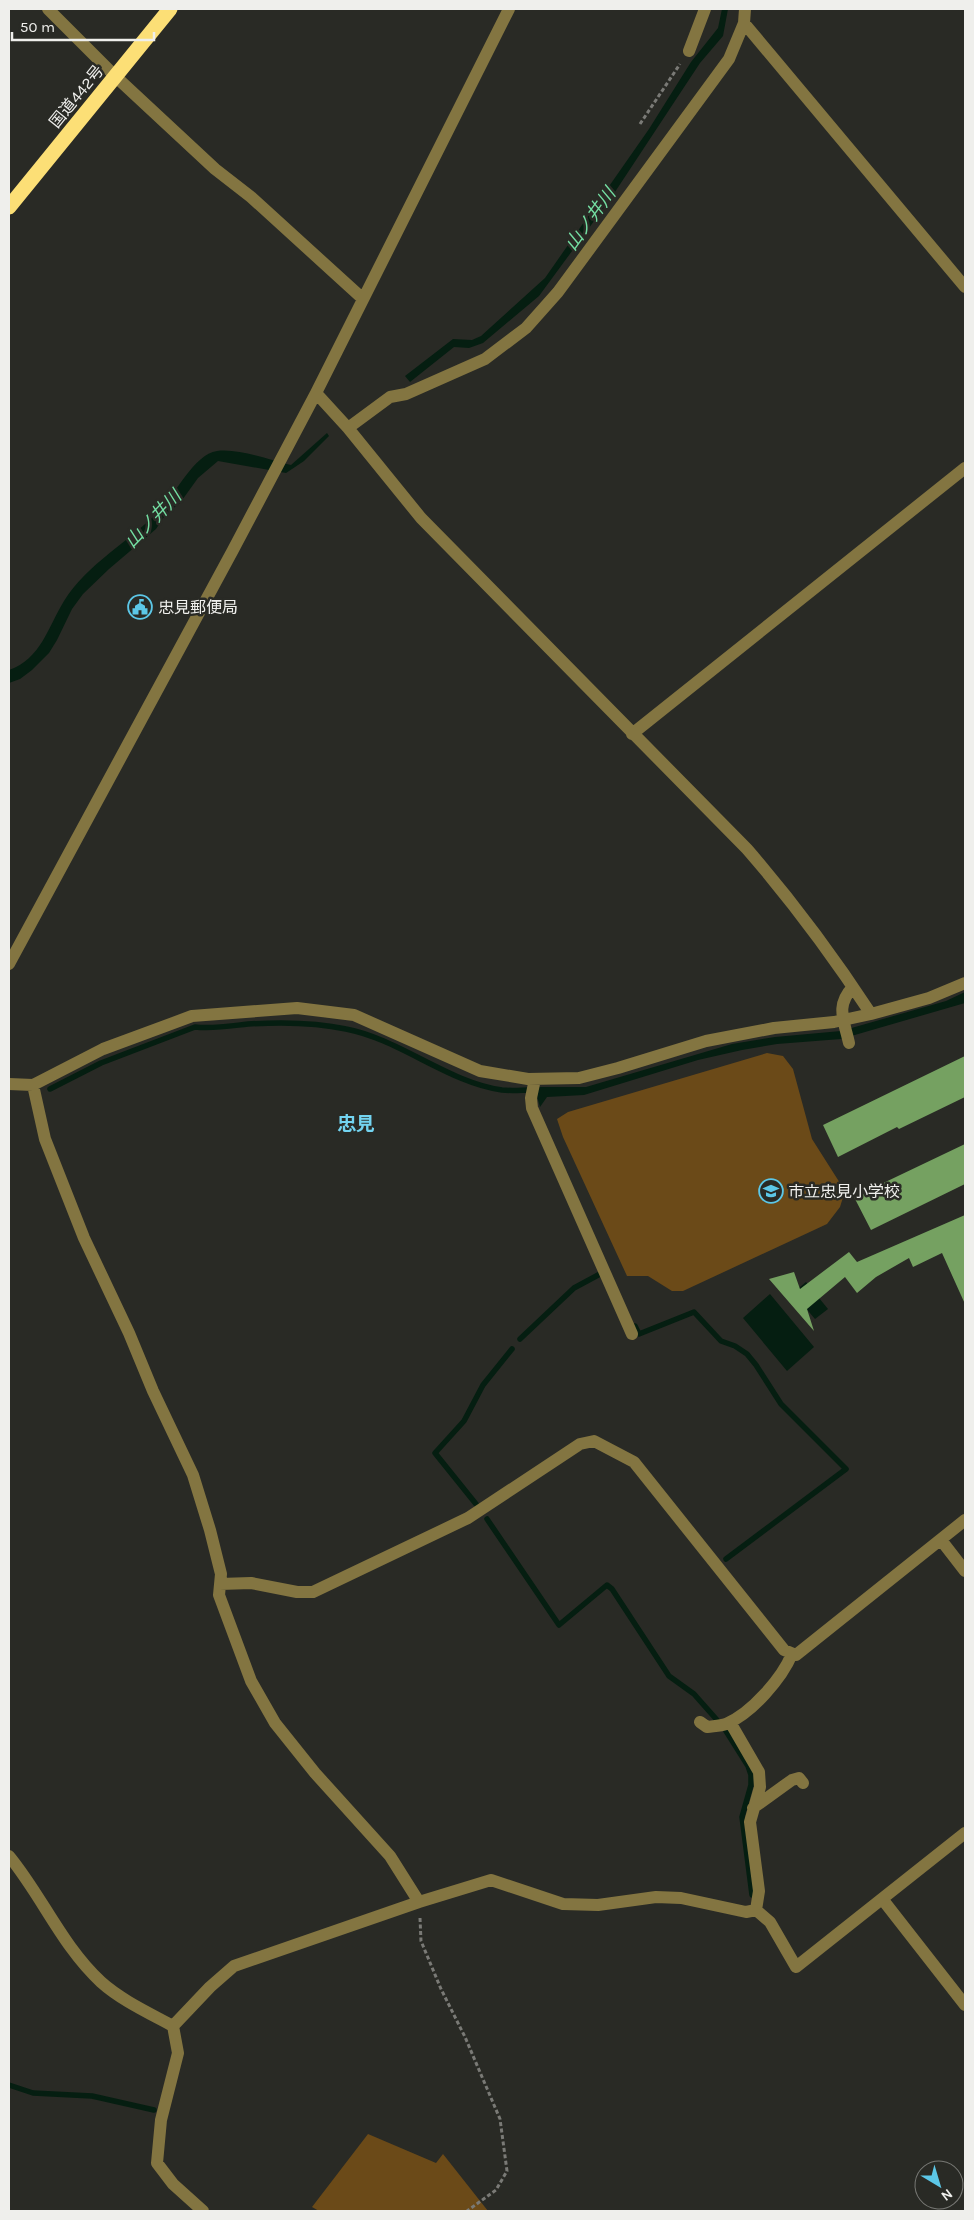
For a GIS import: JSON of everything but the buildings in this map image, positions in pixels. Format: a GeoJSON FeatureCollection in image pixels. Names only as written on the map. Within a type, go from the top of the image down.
{"type":"FeatureCollection","features":[{"type":"Feature","properties":{"kind":"highway","name":"国道442号"},"geometry":{"type":"LineString","coordinates":[[9,207],[170,9]]}},
{"type":"Feature","properties":{"kind":"street"},"geometry":{"type":"LineString","coordinates":[[48,9],[115,76],[215,169],[250,197],[362,298]]}},
{"type":"Feature","properties":{"kind":"street"},"geometry":{"type":"LineString","coordinates":[[9,961],[233,550],[316,392],[509,9]]}},
{"type":"Feature","properties":{"kind":"street"},"geometry":{"type":"LineString","coordinates":[[688,50],[705,9]]}},
{"type":"Feature","properties":{"kind":"street"},"geometry":{"type":"LineString","coordinates":[[348,428],[390,397],[406,394],[485,359],[526,328],[558,292],[729,60],[744,23],[744,9]]}},
{"type":"Feature","properties":{"kind":"street"},"geometry":{"type":"LineString","coordinates":[[744,23],[965,287]]}},
{"type":"Feature","properties":{"kind":"street"},"geometry":{"type":"LineString","coordinates":[[316,392],[348,428],[421,518],[754,857],[786,894],[830,952],[871,1014]]}},
{"type":"Feature","properties":{"kind":"street"},"geometry":{"type":"LineString","coordinates":[[632,734],[965,468]]}},
{"type":"Feature","properties":{"kind":"street"},"geometry":{"type":"LineString","coordinates":[[9,1084],[33,1085],[103,1049],[192,1016],[297,1008],[354,1015],[480,1071],[535,1079],[579,1078],[706,1041],[774,1028],[844,1023],[929,998],[965,983]]}},
{"type":"Feature","properties":{"kind":"street"},"geometry":{"type":"LineString","coordinates":[[849,1043],[842,1010],[844,997],[853,987]]}},
{"type":"Feature","properties":{"kind":"street"},"geometry":{"type":"LineString","coordinates":[[535,1079],[531,1098],[532,1108],[632,1334]]}},
{"type":"Feature","properties":{"kind":"street"},"geometry":{"type":"LineString","coordinates":[[33,1085],[45,1139],[84,1238],[129,1332],[153,1391],[193,1475],[221,1574],[219,1595],[251,1681],[275,1723],[315,1773],[390,1856],[419,1902]]}},
{"type":"Feature","properties":{"kind":"street"},"geometry":{"type":"LineString","coordinates":[[220,1584],[251,1583],[297,1592],[313,1592],[468,1518],[580,1444],[594,1441],[634,1462],[784,1650],[796,1655],[965,1520]]}},
{"type":"Feature","properties":{"kind":"street"},"geometry":{"type":"LineString","coordinates":[[941,1540],[965,1571]]}},
{"type":"Feature","properties":{"kind":"street"},"geometry":{"type":"LineString","coordinates":[[700,1722],[707,1727],[724,1725],[730,1722],[763,1695],[786,1669],[792,1654]]}},
{"type":"Feature","properties":{"kind":"street"},"geometry":{"type":"LineString","coordinates":[[730,1722],[759,1772],[760,1787],[750,1822],[759,1891],[756,1910]]}},
{"type":"Feature","properties":{"kind":"street"},"geometry":{"type":"LineString","coordinates":[[754,1808],[792,1780],[799,1778],[803,1784]]}},
{"type":"Feature","properties":{"kind":"street"},"geometry":{"type":"LineString","coordinates":[[756,1910],[770,1922],[796,1967],[883,1900],[965,1833]]}},
{"type":"Feature","properties":{"kind":"street"},"geometry":{"type":"LineString","coordinates":[[9,1856],[42,1901],[63,1938],[97,1977],[140,2008],[172,2026],[178,2053],[161,2120],[157,2163],[173,2184],[203,2211]]}},
{"type":"Feature","properties":{"kind":"street"},"geometry":{"type":"LineString","coordinates":[[172,2026],[210,1987],[234,1966],[419,1902],[491,1880],[563,1904],[598,1905],[656,1897],[681,1898],[746,1912],[756,1910]]}},
{"type":"Feature","properties":{"kind":"street"},"geometry":{"type":"LineString","coordinates":[[883,1900],[965,2005]]}},
{"type":"Feature","properties":{"kind":"path"},"geometry":{"type":"LineString","coordinates":[[640,124],[688,50]]}},
{"type":"Feature","properties":{"kind":"path"},"geometry":{"type":"LineString","coordinates":[[419,1902],[421,1940],[500,2119],[507,2172],[496,2190],[467,2211]]}},
{"type":"Feature","properties":{"kind":"shaded area"},"geometry":{"type":"Polygon","coordinates":[[[767,1053],[783,1056],[793,1069],[812,1139],[845,1191],[840,1207],[827,1224],[683,1291],[672,1291],[648,1276],[627,1276],[563,1137],[557,1119],[568,1112],[767,1053]]]}},
{"type":"Feature","properties":{"kind":"shaded area"},"geometry":{"type":"Polygon","coordinates":[[[368,2134],[436,2163],[443,2154],[488,2211],[319,2211],[312,2207],[368,2134]]]}},
{"type":"Feature","properties":{"kind":"water","name":"山ノ井川"},"geometry":{"type":"Polygon","coordinates":[[[722,9],[728,9],[723,36],[700,63],[611,198],[539,296],[483,343],[469,348],[454,347],[410,382],[405,376],[453,339],[472,340],[481,336],[545,278],[649,129],[691,62],[718,28],[722,9]]]}},
{"type":"Feature","properties":{"kind":"water","name":"山ノ井川"},"geometry":{"type":"Polygon","coordinates":[[[327,433],[329,436],[304,461],[286,473],[218,461],[198,478],[180,503],[166,514],[156,529],[83,594],[72,609],[49,653],[20,679],[9,683],[9,670],[20,665],[36,650],[73,588],[97,564],[160,510],[200,459],[217,451],[234,451],[291,465],[327,433]]]}},
{"type":"Feature","properties":{"kind":"water"},"geometry":{"type":"Polygon","coordinates":[[[965,992],[965,1003],[841,1039],[777,1044],[742,1050],[698,1060],[584,1095],[547,1097],[540,1107],[536,1093],[538,1087],[586,1087],[732,1044],[775,1037],[841,1031],[946,1001],[965,992]]]}},
{"type":"Feature","properties":{"kind":"water"},"geometry":{"type":"Polygon","coordinates":[[[806,1282],[828,1309],[815,1319],[793,1293],[806,1282]]]}},
{"type":"Feature","properties":{"kind":"water"},"geometry":{"type":"Polygon","coordinates":[[[770,1294],[814,1347],[787,1371],[743,1318],[770,1294]]]}},
{"type":"Feature","properties":{"kind":"waterway"},"geometry":{"type":"LineString","coordinates":[[50,1089],[101,1063],[195,1027],[285,1023],[334,1027],[366,1034],[482,1086],[502,1090],[532,1090]]}},
{"type":"Feature","properties":{"kind":"waterway"},"geometry":{"type":"LineString","coordinates":[[520,1339],[574,1288],[600,1274]]}},
{"type":"Feature","properties":{"kind":"waterway"},"geometry":{"type":"LineString","coordinates":[[635,1326],[639,1334],[694,1312],[721,1341],[735,1346],[747,1354],[781,1404],[846,1469],[726,1559]]}},
{"type":"Feature","properties":{"kind":"waterway"},"geometry":{"type":"LineString","coordinates":[[476,1504],[435,1453],[464,1421],[483,1385],[512,1349]]}},
{"type":"Feature","properties":{"kind":"waterway"},"geometry":{"type":"LineString","coordinates":[[487,1519],[559,1625],[607,1585],[612,1589],[669,1676],[694,1694],[717,1720]]}},
{"type":"Feature","properties":{"kind":"waterway"},"geometry":{"type":"LineString","coordinates":[[726,1731],[748,1766],[751,1775],[751,1785],[742,1817],[752,1895]]}},
{"type":"Feature","properties":{"kind":"waterway"},"geometry":{"type":"LineString","coordinates":[[9,2085],[33,2093],[92,2096],[154,2110]]}},
{"type":"Feature","properties":{"kind":"place","name":"忠見郵便局"},"geometry":{"type":"Point","coordinates":[140,607]}},
{"type":"Feature","properties":{"kind":"place","name":"市立忠見小学校"},"geometry":{"type":"Point","coordinates":[771,1191]}},
{"type":"Feature","properties":{"kind":"district","name":"忠見"},"geometry":{"type":"Point","coordinates":[356,1123]}}]}
